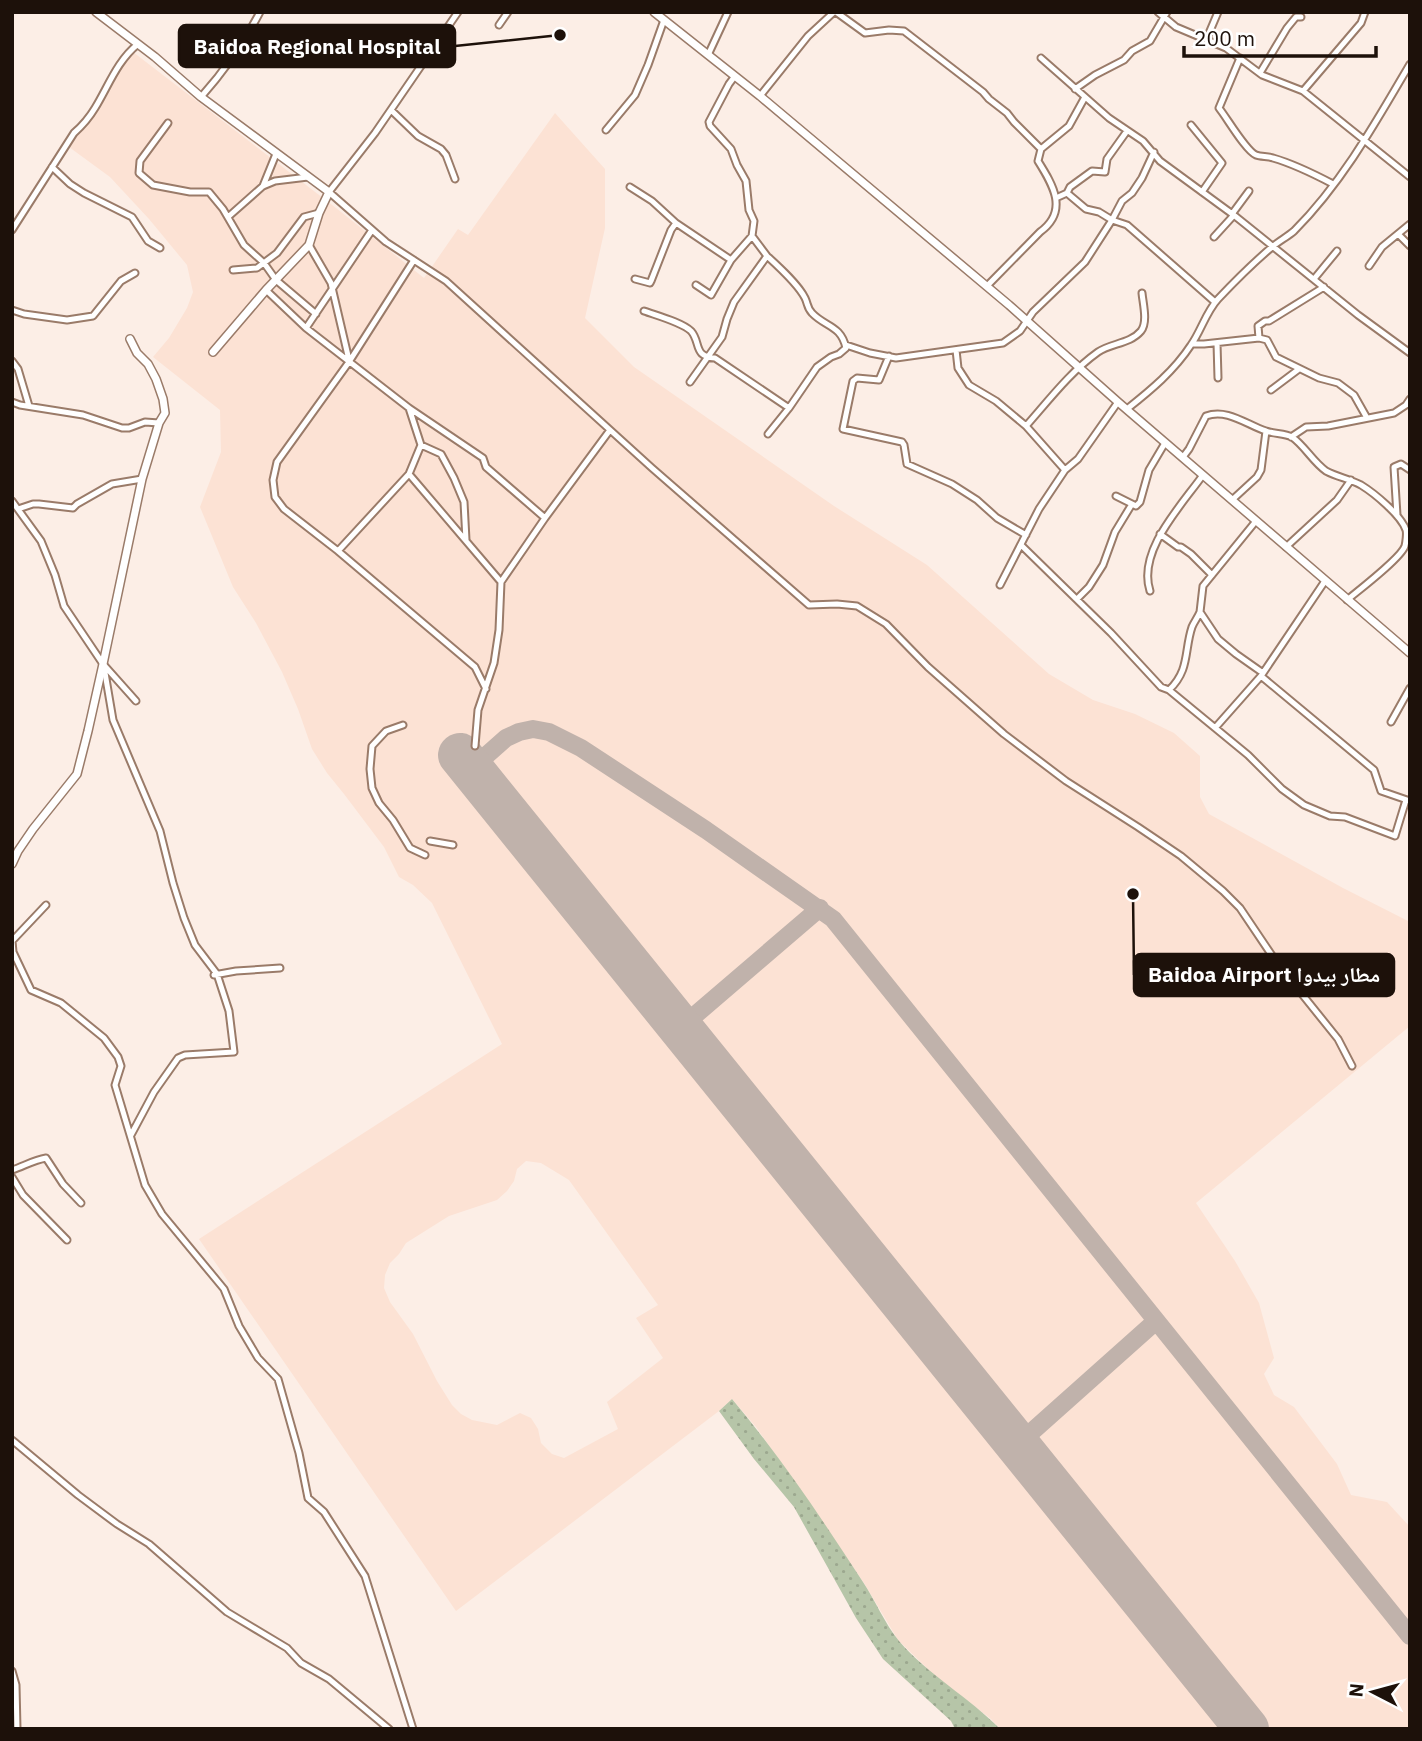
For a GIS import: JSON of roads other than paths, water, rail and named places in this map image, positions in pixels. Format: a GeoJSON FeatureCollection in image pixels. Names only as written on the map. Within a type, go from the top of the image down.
{"type":"FeatureCollection","features":[{"type":"Feature","properties":{"kind":"street"},"geometry":{"type":"LineString","coordinates":[[96,12],[201,97],[329,192],[386,242],[446,281],[810,605],[857,606],[886,624],[928,667],[1004,734],[1066,781],[1181,856],[1223,891],[1241,908],[1277,963],[1338,1039],[1352,1066]]}},
{"type":"Feature","properties":{"kind":"street"},"geometry":{"type":"LineString","coordinates":[[201,97],[227,65],[260,12]]}},
{"type":"Feature","properties":{"kind":"street"},"geometry":{"type":"LineString","coordinates":[[213,352],[309,245],[329,192],[375,133],[458,12]]}},
{"type":"Feature","properties":{"kind":"street"},"geometry":{"type":"LineString","coordinates":[[499,25],[508,12]]}},
{"type":"Feature","properties":{"kind":"street"},"geometry":{"type":"LineString","coordinates":[[654,12],[760,96],[987,286],[1410,653]]}},
{"type":"Feature","properties":{"kind":"street"},"geometry":{"type":"LineString","coordinates":[[708,55],[728,12]]}},
{"type":"Feature","properties":{"kind":"street"},"geometry":{"type":"LineString","coordinates":[[760,96],[808,36],[835,12],[865,33],[904,31],[984,92],[1041,149]]}},
{"type":"Feature","properties":{"kind":"street"},"geometry":{"type":"LineString","coordinates":[[1158,12],[1165,15],[1176,27],[1226,48],[1260,73],[1303,91],[1410,177]]}},
{"type":"Feature","properties":{"kind":"street"},"geometry":{"type":"LineString","coordinates":[[1207,38],[1218,12]]}},
{"type":"Feature","properties":{"kind":"street"},"geometry":{"type":"LineString","coordinates":[[1303,91],[1362,23],[1365,12]]}},
{"type":"Feature","properties":{"kind":"street"},"geometry":{"type":"LineString","coordinates":[[1075,89],[1150,41],[1165,15]]}},
{"type":"Feature","properties":{"kind":"street"},"geometry":{"type":"LineString","coordinates":[[1260,73],[1287,28],[1296,17],[1301,17]]}},
{"type":"Feature","properties":{"kind":"street"},"geometry":{"type":"LineString","coordinates":[[606,130],[635,95],[664,20]]}},
{"type":"Feature","properties":{"kind":"street"},"geometry":{"type":"LineString","coordinates":[[119,29],[128,41],[128,53]]}},
{"type":"Feature","properties":{"kind":"street"},"geometry":{"type":"LineString","coordinates":[[12,230],[74,134],[96,107],[122,59],[138,44]]}},
{"type":"Feature","properties":{"kind":"street"},"geometry":{"type":"LineString","coordinates":[[1041,58],[1108,118],[1143,141],[1160,162],[1233,215],[1410,353]]}},
{"type":"Feature","properties":{"kind":"street"},"geometry":{"type":"LineString","coordinates":[[1240,58],[1219,108],[1245,144],[1256,155],[1284,162],[1333,184]]}},
{"type":"Feature","properties":{"kind":"street"},"geometry":{"type":"LineString","coordinates":[[1127,409],[1157,386],[1193,344],[1215,302],[1272,247],[1292,232],[1333,184],[1408,72],[1410,64]]}},
{"type":"Feature","properties":{"kind":"street"},"geometry":{"type":"LineString","coordinates":[[696,285],[711,295],[731,260],[752,236],[754,221],[749,210],[746,181],[731,149],[709,122],[735,76]]}},
{"type":"Feature","properties":{"kind":"street"},"geometry":{"type":"LineString","coordinates":[[987,286],[1049,226],[1055,214],[1056,198],[1051,182],[1038,161],[1041,149],[1069,126],[1085,97]]}},
{"type":"Feature","properties":{"kind":"street"},"geometry":{"type":"LineString","coordinates":[[391,110],[418,136],[441,149],[455,179]]}},
{"type":"Feature","properties":{"kind":"street"},"geometry":{"type":"LineString","coordinates":[[168,123],[140,161],[139,173],[153,184],[190,192],[209,192],[244,245],[264,262],[276,280],[316,314]]}},
{"type":"Feature","properties":{"kind":"street"},"geometry":{"type":"LineString","coordinates":[[1191,125],[1222,163],[1202,192]]}},
{"type":"Feature","properties":{"kind":"street"},"geometry":{"type":"LineString","coordinates":[[1056,198],[1092,171],[1105,172],[1107,159],[1126,131]]}},
{"type":"Feature","properties":{"kind":"street"},"geometry":{"type":"LineString","coordinates":[[752,236],[805,298],[810,312],[839,332],[846,345],[896,358],[1003,343],[1020,331],[1033,312],[1085,262],[1122,201],[1132,193],[1142,178],[1154,152]]}},
{"type":"Feature","properties":{"kind":"street"},"geometry":{"type":"LineString","coordinates":[[263,186],[276,154]]}},
{"type":"Feature","properties":{"kind":"street"},"geometry":{"type":"LineString","coordinates":[[52,167],[83,193],[132,217],[148,241],[160,248]]}},
{"type":"Feature","properties":{"kind":"street"},"geometry":{"type":"LineString","coordinates":[[228,217],[263,186],[275,181],[308,177]]}},
{"type":"Feature","properties":{"kind":"street"},"geometry":{"type":"LineString","coordinates":[[630,187],[652,201],[676,223],[731,260]]}},
{"type":"Feature","properties":{"kind":"street"},"geometry":{"type":"LineString","coordinates":[[1214,237],[1249,191]]}},
{"type":"Feature","properties":{"kind":"street"},"geometry":{"type":"LineString","coordinates":[[1066,193],[1086,209],[1127,225],[1215,302]]}},
{"type":"Feature","properties":{"kind":"street"},"geometry":{"type":"LineString","coordinates":[[233,270],[257,268],[277,253],[304,217],[319,213]]}},
{"type":"Feature","properties":{"kind":"street"},"geometry":{"type":"LineString","coordinates":[[635,279],[650,283],[652,281],[676,223]]}},
{"type":"Feature","properties":{"kind":"street"},"geometry":{"type":"LineString","coordinates":[[1369,266],[1382,247],[1410,225]]}},
{"type":"Feature","properties":{"kind":"street"},"geometry":{"type":"LineString","coordinates":[[306,328],[372,230]]}},
{"type":"Feature","properties":{"kind":"street"},"geometry":{"type":"LineString","coordinates":[[1398,234],[1410,246]]}},
{"type":"Feature","properties":{"kind":"street"},"geometry":{"type":"LineString","coordinates":[[309,245],[331,283],[349,362]]}},
{"type":"Feature","properties":{"kind":"street"},"geometry":{"type":"LineString","coordinates":[[1314,279],[1337,251]]}},
{"type":"Feature","properties":{"kind":"street"},"geometry":{"type":"LineString","coordinates":[[690,382],[722,337],[734,302],[767,256]]}},
{"type":"Feature","properties":{"kind":"street"},"geometry":{"type":"LineString","coordinates":[[414,260],[349,362],[277,462],[273,480],[275,497],[284,509],[475,667],[486,690]]}},
{"type":"Feature","properties":{"kind":"street"},"geometry":{"type":"LineString","coordinates":[[12,310],[67,320],[93,316],[121,281],[135,273]]}},
{"type":"Feature","properties":{"kind":"street"},"geometry":{"type":"LineString","coordinates":[[1259,338],[1258,326],[1324,287]]}},
{"type":"Feature","properties":{"kind":"street"},"geometry":{"type":"LineString","coordinates":[[266,290],[306,328],[349,362],[409,408],[483,458],[486,467],[545,518]]}},
{"type":"Feature","properties":{"kind":"street"},"geometry":{"type":"LineString","coordinates":[[1026,426],[1078,367],[1102,349],[1120,344],[1142,329],[1145,320],[1142,293]]}},
{"type":"Feature","properties":{"kind":"street"},"geometry":{"type":"LineString","coordinates":[[644,311],[684,326],[708,358],[715,358],[789,408]]}},
{"type":"Feature","properties":{"kind":"street"},"geometry":{"type":"LineString","coordinates":[[1193,344],[1259,338],[1267,340],[1276,357],[1319,379],[1338,383],[1354,395],[1367,418]]}},
{"type":"Feature","properties":{"kind":"street"},"geometry":{"type":"LineString","coordinates":[[12,864],[15,849],[77,774],[142,480],[159,423],[165,412],[156,379],[130,339]]}},
{"type":"Feature","properties":{"kind":"street"},"geometry":{"type":"LineString","coordinates":[[1217,343],[1218,378]]}},
{"type":"Feature","properties":{"kind":"street"},"geometry":{"type":"LineString","coordinates":[[768,434],[817,367],[839,354],[846,345]]}},
{"type":"Feature","properties":{"kind":"street"},"geometry":{"type":"LineString","coordinates":[[956,350],[958,368],[969,385],[996,401],[1026,426],[1065,470]]}},
{"type":"Feature","properties":{"kind":"street"},"geometry":{"type":"LineString","coordinates":[[889,356],[879,380],[857,378],[853,382],[843,429],[902,442],[907,464],[952,484],[977,500],[997,518],[1026,535]]}},
{"type":"Feature","properties":{"kind":"street"},"geometry":{"type":"LineString","coordinates":[[12,361],[18,369],[29,406]]}},
{"type":"Feature","properties":{"kind":"street"},"geometry":{"type":"LineString","coordinates":[[1271,390],[1299,369]]}},
{"type":"Feature","properties":{"kind":"street"},"geometry":{"type":"LineString","coordinates":[[1291,437],[1306,427],[1328,426],[1394,413],[1410,399]]}},
{"type":"Feature","properties":{"kind":"street"},"geometry":{"type":"LineString","coordinates":[[12,402],[83,415],[122,428],[145,422],[159,423]]}},
{"type":"Feature","properties":{"kind":"street"},"geometry":{"type":"LineString","coordinates":[[1000,585],[1039,509],[1065,470],[1078,459],[1118,402]]}},
{"type":"Feature","properties":{"kind":"street"},"geometry":{"type":"LineString","coordinates":[[338,551],[408,474],[421,445],[409,408]]}},
{"type":"Feature","properties":{"kind":"street"},"geometry":{"type":"LineString","coordinates":[[1182,457],[1206,416],[1213,414],[1245,421],[1266,431],[1291,437],[1327,471],[1362,486],[1397,516],[1408,531],[1405,547],[1347,600]]}},
{"type":"Feature","properties":{"kind":"street"},"geometry":{"type":"LineString","coordinates":[[475,746],[478,710],[494,663],[499,630],[501,582],[610,429]]}},
{"type":"Feature","properties":{"kind":"street"},"geometry":{"type":"LineString","coordinates":[[1232,500],[1261,470],[1266,431]]}},
{"type":"Feature","properties":{"kind":"street"},"geometry":{"type":"LineString","coordinates":[[1116,496],[1136,506],[1140,502],[1149,470],[1166,443]]}},
{"type":"Feature","properties":{"kind":"street"},"geometry":{"type":"LineString","coordinates":[[421,445],[441,454],[454,478],[464,502],[466,540]]}},
{"type":"Feature","properties":{"kind":"street"},"geometry":{"type":"LineString","coordinates":[[1397,516],[1394,467],[1401,464],[1410,470]]}},
{"type":"Feature","properties":{"kind":"street"},"geometry":{"type":"LineString","coordinates":[[408,474],[501,582]]}},
{"type":"Feature","properties":{"kind":"street"},"geometry":{"type":"LineString","coordinates":[[1150,591],[1147,582],[1149,557],[1160,534],[1203,475]]}},
{"type":"Feature","properties":{"kind":"street"},"geometry":{"type":"LineString","coordinates":[[18,509],[33,504],[73,508],[112,484],[142,480]]}},
{"type":"Feature","properties":{"kind":"street"},"geometry":{"type":"LineString","coordinates":[[1286,547],[1337,500],[1351,480]]}},
{"type":"Feature","properties":{"kind":"street"},"geometry":{"type":"LineString","coordinates":[[12,501],[41,541],[64,606],[103,664],[136,701]]}},
{"type":"Feature","properties":{"kind":"street"},"geometry":{"type":"LineString","coordinates":[[1077,599],[1089,587],[1103,565],[1115,532],[1132,504]]}},
{"type":"Feature","properties":{"kind":"street"},"geometry":{"type":"LineString","coordinates":[[1169,690],[1185,664],[1192,626],[1200,612],[1203,586],[1256,521]]}},
{"type":"Feature","properties":{"kind":"street"},"geometry":{"type":"LineString","coordinates":[[1160,534],[1191,554],[1212,575]]}},
{"type":"Feature","properties":{"kind":"street"},"geometry":{"type":"LineString","coordinates":[[1021,545],[1161,687],[1169,690],[1248,755],[1282,789],[1321,813],[1345,817],[1395,836],[1408,800],[1381,791],[1374,770],[1218,639],[1200,612]]}},
{"type":"Feature","properties":{"kind":"street"},"geometry":{"type":"LineString","coordinates":[[1215,728],[1262,674],[1325,581]]}},
{"type":"Feature","properties":{"kind":"street"},"geometry":{"type":"LineString","coordinates":[[103,664],[113,720],[160,831],[184,918],[195,945],[217,974],[223,990],[229,1011],[233,1052],[185,1055],[178,1058],[154,1093],[131,1136]]}},
{"type":"Feature","properties":{"kind":"street"},"geometry":{"type":"LineString","coordinates":[[1391,722],[1410,688]]}},
{"type":"Feature","properties":{"kind":"street"},"geometry":{"type":"LineString","coordinates":[[403,725],[386,731],[372,746],[369,769],[372,788],[379,803],[410,848],[425,855]]}},
{"type":"Feature","properties":{"kind":"street"},"geometry":{"type":"LineString","coordinates":[[430,841],[453,845]]}},
{"type":"Feature","properties":{"kind":"street"},"geometry":{"type":"LineString","coordinates":[[46,905],[12,941],[12,952],[31,990],[61,1003],[104,1038],[118,1057],[121,1066],[115,1085],[145,1185],[163,1214],[223,1289],[239,1326],[258,1358],[278,1379],[299,1452],[308,1498],[324,1512],[365,1576],[413,1729]]}},
{"type":"Feature","properties":{"kind":"street"},"geometry":{"type":"LineString","coordinates":[[214,975],[280,968]]}},
{"type":"Feature","properties":{"kind":"street"},"geometry":{"type":"LineString","coordinates":[[214,975],[223,990]]}},
{"type":"Feature","properties":{"kind":"street"},"geometry":{"type":"LineString","coordinates":[[214,975],[231,1016],[234,1047]]}},
{"type":"Feature","properties":{"kind":"street"},"geometry":{"type":"LineString","coordinates":[[12,1170],[34,1160],[46,1158],[63,1184],[80,1203]]}},
{"type":"Feature","properties":{"kind":"street"},"geometry":{"type":"LineString","coordinates":[[12,1177],[23,1195],[67,1240]]}},
{"type":"Feature","properties":{"kind":"street"},"geometry":{"type":"LineString","coordinates":[[12,1440],[78,1495],[149,1544],[227,1612],[288,1648],[301,1663],[329,1679],[389,1729]]}},
{"type":"Feature","properties":{"kind":"street"},"geometry":{"type":"LineString","coordinates":[[12,1671],[16,1685],[17,1729]]}},
{"type":"Feature","properties":{"kind":"place","name":"Baidoa Regional Hospital"},"geometry":{"type":"Point","coordinates":[560,35]}},
{"type":"Feature","properties":{"kind":"place","name":"Baidoa Airport مطار بيدوا"},"geometry":{"type":"Point","coordinates":[1133,894]}}]}
